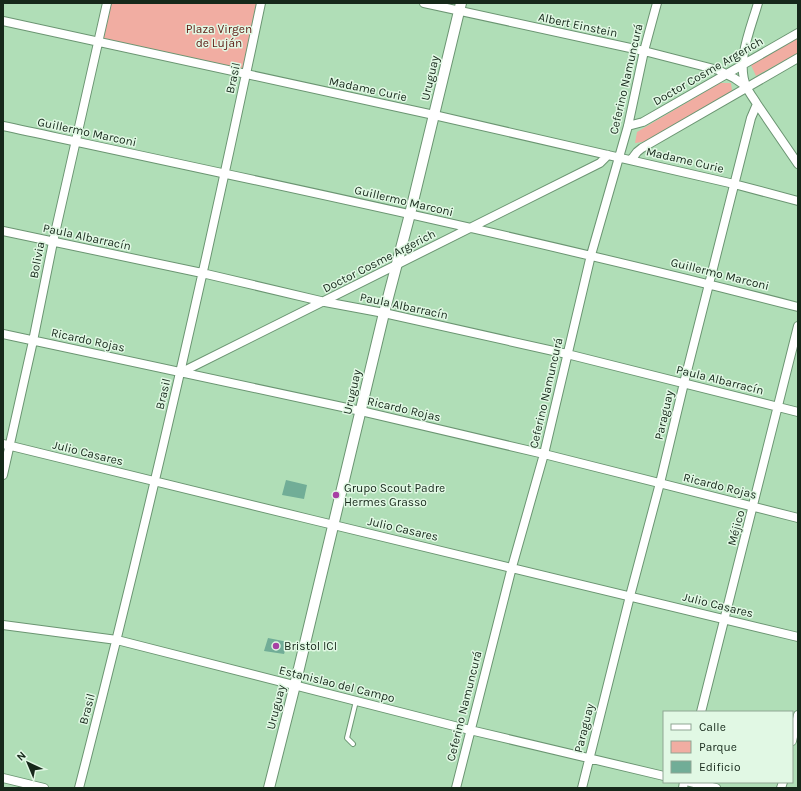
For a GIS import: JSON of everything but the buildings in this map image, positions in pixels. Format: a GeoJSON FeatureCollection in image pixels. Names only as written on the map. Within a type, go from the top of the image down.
{"type":"FeatureCollection","features":[{"type":"Feature","properties":{"kind":"street","name":"Bolivia"},"geometry":{"type":"LineString","coordinates":[[3,475],[6,445],[33,341],[53,242],[107,3]]}},
{"type":"Feature","properties":{"kind":"street","name":"Brasil"},"geometry":{"type":"LineString","coordinates":[[79,788],[156,481],[261,3]]}},
{"type":"Feature","properties":{"kind":"street","name":"Albert Einstein"},"geometry":{"type":"LineString","coordinates":[[424,3],[460,7],[644,51],[726,73],[747,87]]}},
{"type":"Feature","properties":{"kind":"street","name":"Ceferino Namuncurá"},"geometry":{"type":"LineString","coordinates":[[456,788],[512,567],[544,454],[591,255],[628,126],[644,51],[657,3]]}},
{"type":"Feature","properties":{"kind":"street"},"geometry":{"type":"LineString","coordinates":[[758,3],[744,54],[743,72],[747,87],[757,104],[798,164]]}},
{"type":"Feature","properties":{"kind":"street","name":"Uruguay"},"geometry":{"type":"LineString","coordinates":[[269,788],[460,7]]}},
{"type":"Feature","properties":{"kind":"street","name":"Madame Curie"},"geometry":{"type":"LineString","coordinates":[[3,21],[608,154],[798,201]]}},
{"type":"Feature","properties":{"kind":"street","name":"Doctor Cosme Argerich"},"geometry":{"type":"LineString","coordinates":[[628,126],[643,122],[798,33]]}},
{"type":"Feature","properties":{"kind":"street"},"geometry":{"type":"LineString","coordinates":[[631,160],[642,148],[798,58]]}},
{"type":"Feature","properties":{"kind":"street","name":"Paraguay"},"geometry":{"type":"LineString","coordinates":[[582,788],[660,483],[708,284],[751,118],[757,104]]}},
{"type":"Feature","properties":{"kind":"street","name":"Guillermo Marconi"},"geometry":{"type":"LineString","coordinates":[[3,126],[224,172],[591,255],[798,307]]}},
{"type":"Feature","properties":{"kind":"street","name":"Doctor Cosme Argerich"},"geometry":{"type":"LineString","coordinates":[[180,373],[600,164],[608,154]]}},
{"type":"Feature","properties":{"kind":"street","name":"Paula Albarracín"},"geometry":{"type":"LineString","coordinates":[[3,231],[202,273],[325,302],[384,313],[567,354],[798,412]]}},
{"type":"Feature","properties":{"kind":"street","name":"Méjico"},"geometry":{"type":"LineString","coordinates":[[701,711],[724,618],[754,507],[798,326]]}},
{"type":"Feature","properties":{"kind":"street","name":"Ricardo Rojas"},"geometry":{"type":"LineString","coordinates":[[3,334],[361,411],[544,454],[798,518]]}},
{"type":"Feature","properties":{"kind":"street","name":"Julio Casares"},"geometry":{"type":"LineString","coordinates":[[6,445],[798,636]]}},
{"type":"Feature","properties":{"kind":"street","name":"Estanislao del Campo"},"geometry":{"type":"LineString","coordinates":[[3,625],[117,640],[470,730],[663,776]]}},
{"type":"Feature","properties":{"kind":"street"},"geometry":{"type":"LineString","coordinates":[[793,737],[798,715]]}},
{"type":"Feature","properties":{"kind":"street"},"geometry":{"type":"LineString","coordinates":[[3,778],[44,788]]}},
{"type":"Feature","properties":{"kind":"street"},"geometry":{"type":"LineString","coordinates":[[694,783],[716,788]]}},
{"type":"Feature","properties":{"kind":"lane"},"geometry":{"type":"LineString","coordinates":[[353,744],[347,738],[356,701]]}},
{"type":"Feature","properties":{"kind":"green space","name":"Plaza Virgen de Luján"},"geometry":{"type":"Polygon","coordinates":[[[107,3],[261,3],[246,75],[98,41],[107,3]]]}},
{"type":"Feature","properties":{"kind":"green space"},"geometry":{"type":"Polygon","coordinates":[[[798,36],[798,53],[756,76],[751,65],[798,36]]]}},
{"type":"Feature","properties":{"kind":"green space"},"geometry":{"type":"Polygon","coordinates":[[[720,83],[731,83],[732,91],[648,141],[635,143],[637,132],[720,83]]]}},
{"type":"Feature","properties":{"kind":"place","name":"Grupo Scout Padre Hermes Grasso"},"geometry":{"type":"Point","coordinates":[336,495]}},
{"type":"Feature","properties":{"kind":"place","name":"Bristol ICI"},"geometry":{"type":"Point","coordinates":[276,646]}}]}
